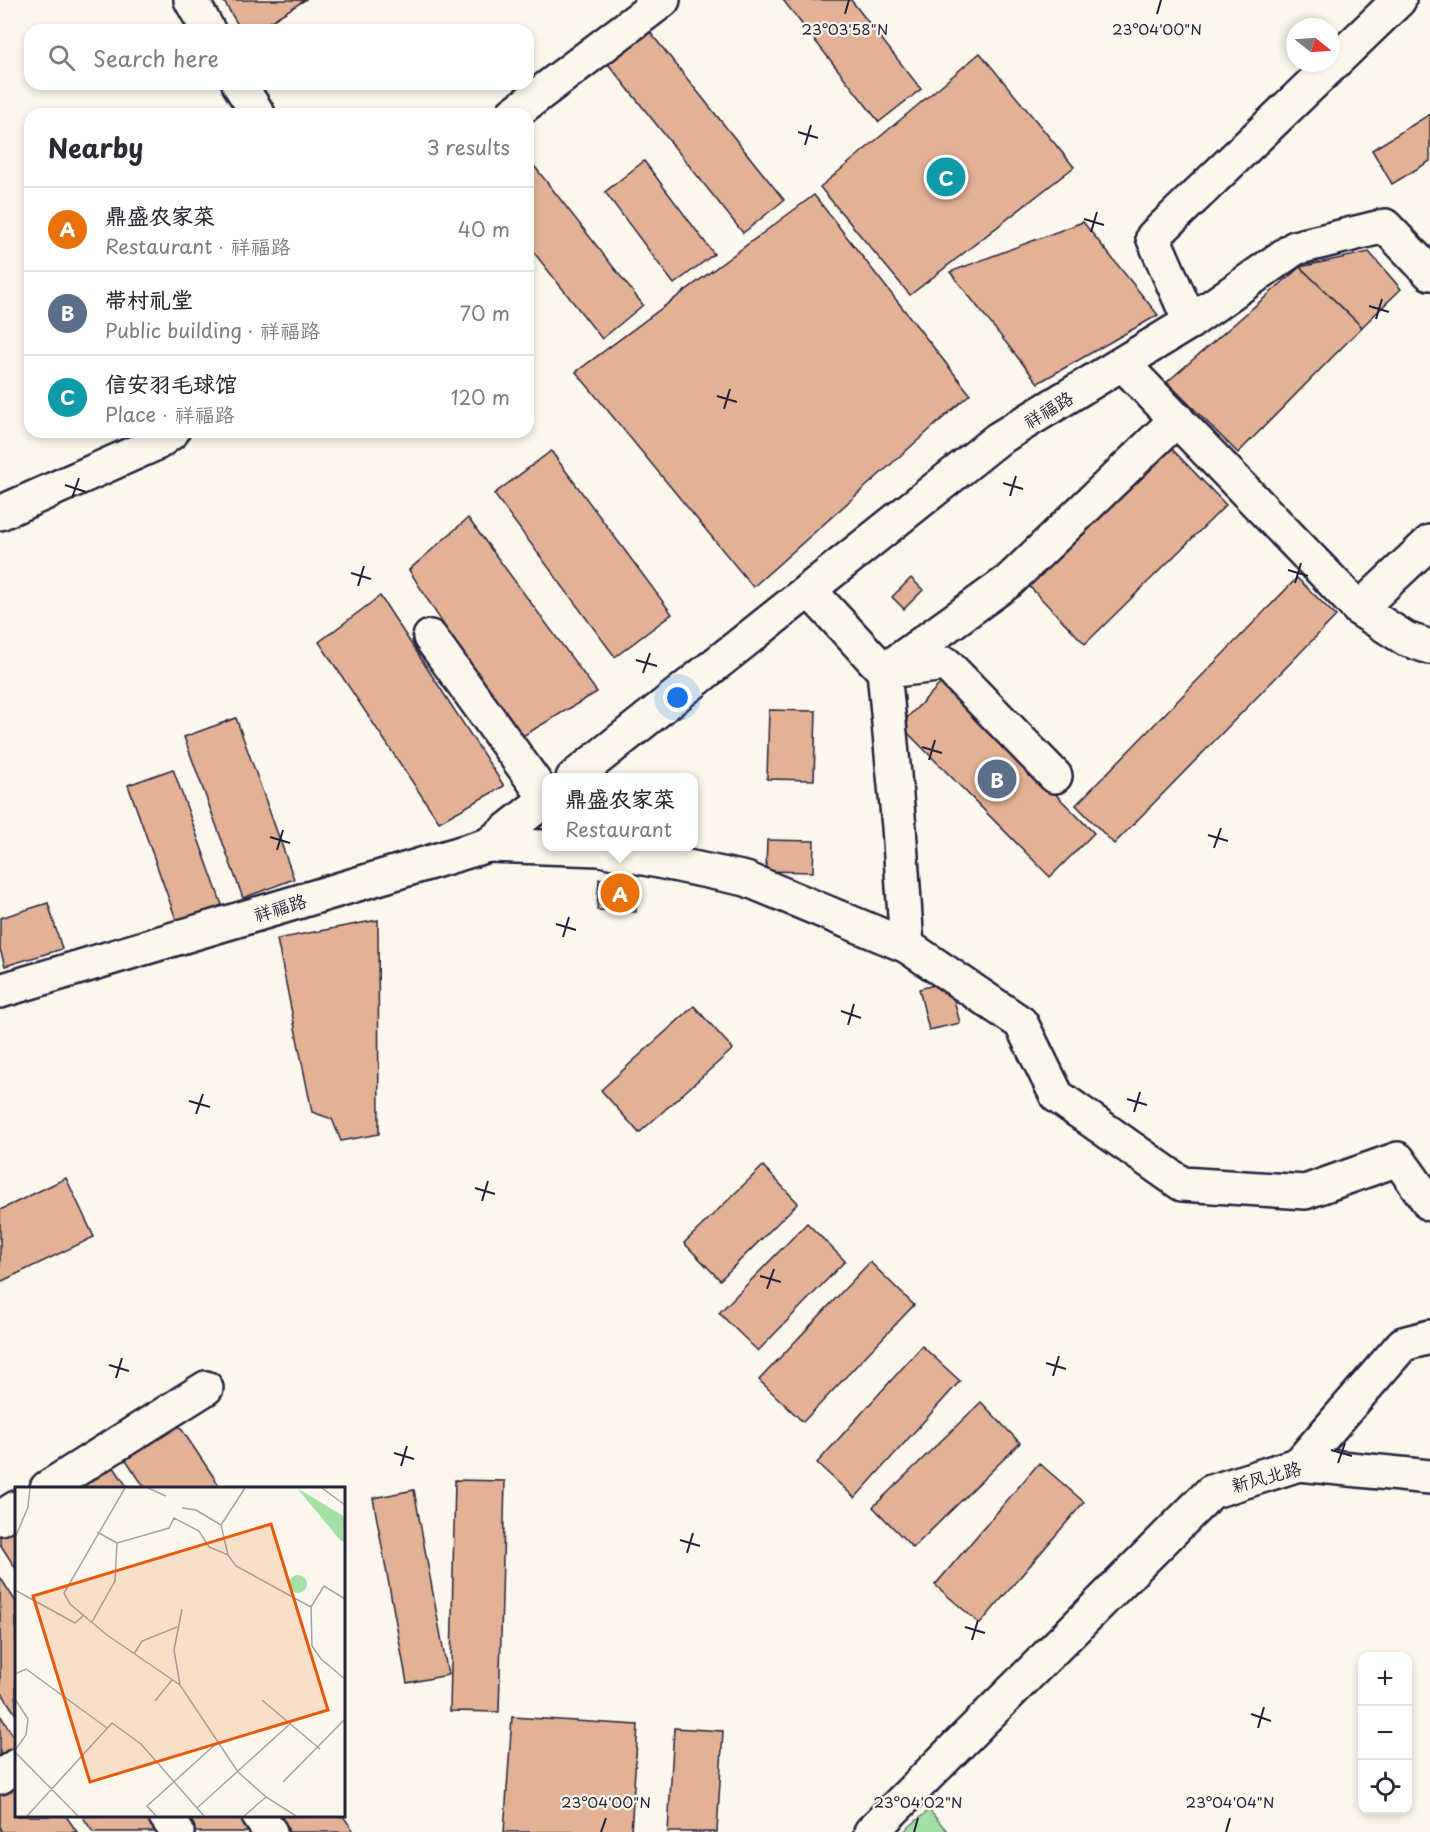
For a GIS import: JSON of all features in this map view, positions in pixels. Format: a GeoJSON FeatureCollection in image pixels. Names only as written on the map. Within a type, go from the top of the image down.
{"type":"FeatureCollection","features":[{"type":"Feature","properties":{"kind":"street"},"geometry":{"type":"LineString","coordinates":[[191,0],[205,24]]}},
{"type":"Feature","properties":{"kind":"street"},"geometry":{"type":"LineString","coordinates":[[521,108],[663,0]]}},
{"type":"Feature","properties":{"kind":"street"},"geometry":{"type":"LineString","coordinates":[[1190,322],[1153,237],[1399,0]]}},
{"type":"Feature","properties":{"kind":"street"},"geometry":{"type":"LineString","coordinates":[[243,90],[254,108]]}},
{"type":"Feature","properties":{"kind":"street","name":"祥福路"},"geometry":{"type":"LineString","coordinates":[[578,773],[998,439],[1190,322],[1295,248],[1385,226],[1430,273]]}},
{"type":"Feature","properties":{"kind":"street"},"geometry":{"type":"LineString","coordinates":[[1123,364],[1359,609],[1406,639],[1430,646]]}},
{"type":"Feature","properties":{"kind":"street"},"geometry":{"type":"LineString","coordinates":[[884,671],[1009,581],[1177,419]]}},
{"type":"Feature","properties":{"kind":"street"},"geometry":{"type":"LineString","coordinates":[[0,513],[164,438]]}},
{"type":"Feature","properties":{"kind":"street"},"geometry":{"type":"LineString","coordinates":[[1359,609],[1430,542]]}},
{"type":"Feature","properties":{"kind":"street"},"geometry":{"type":"LineString","coordinates":[[809,590],[884,671],[899,827],[907,946]]}},
{"type":"Feature","properties":{"kind":"street"},"geometry":{"type":"LineString","coordinates":[[430,637],[542,793]]}},
{"type":"Feature","properties":{"kind":"street"},"geometry":{"type":"LineString","coordinates":[[884,671],[946,664],[1055,776]]}},
{"type":"Feature","properties":{"kind":"street","name":"祥福路"},"geometry":{"type":"LineString","coordinates":[[2,985],[488,845],[542,802]]}},
{"type":"Feature","properties":{"kind":"street"},"geometry":{"type":"LineString","coordinates":[[488,845],[542,847]]}},
{"type":"Feature","properties":{"kind":"street"},"geometry":{"type":"LineString","coordinates":[[610,851],[746,879],[907,946],[1022,1023],[1057,1096],[1182,1184],[1305,1192],[1398,1159],[1430,1204]]}},
{"type":"Feature","properties":{"kind":"street"},"geometry":{"type":"LineString","coordinates":[[1299,1464],[1403,1344],[1430,1336]]}},
{"type":"Feature","properties":{"kind":"street"},"geometry":{"type":"LineString","coordinates":[[49,1487],[206,1388]]}},
{"type":"Feature","properties":{"kind":"street","name":"新风北路"},"geometry":{"type":"LineString","coordinates":[[871,1832],[1211,1492],[1299,1464],[1430,1477]]}},
{"type":"Feature","properties":{"kind":"street"},"geometry":{"type":"LineString","coordinates":[[0,1518],[15,1509]]}},
{"type":"Feature","properties":{"kind":"street"},"geometry":{"type":"LineString","coordinates":[[0,1777],[15,1767]]}},
{"type":"Feature","properties":{"kind":"street"},"geometry":{"type":"LineString","coordinates":[[167,1817],[177,1832]]}},
{"type":"Feature","properties":{"kind":"street"},"geometry":{"type":"LineString","coordinates":[[260,1817],[270,1832]]}},
{"type":"Feature","properties":{"kind":"green space"},"geometry":{"type":"Polygon","coordinates":[[[929,1810],[948,1832],[903,1832],[929,1810]]]}},
{"type":"Feature","properties":{"kind":"building"},"geometry":{"type":"Polygon","coordinates":[[[223,0],[305,0],[267,24],[237,24],[223,0]]]}},
{"type":"Feature","properties":{"kind":"building"},"geometry":{"type":"Polygon","coordinates":[[[783,0],[851,0],[921,89],[879,122],[783,0]]]}},
{"type":"Feature","properties":{"kind":"building"},"geometry":{"type":"Polygon","coordinates":[[[642,22],[784,200],[743,233],[601,55],[642,22]]]}},
{"type":"Feature","properties":{"kind":"building"},"geometry":{"type":"Polygon","coordinates":[[[980,53],[1074,167],[910,295],[820,187],[980,53]]]}},
{"type":"Feature","properties":{"kind":"building"},"geometry":{"type":"Polygon","coordinates":[[[1430,114],[1430,161],[1392,184],[1372,150],[1430,114]]]}},
{"type":"Feature","properties":{"kind":"building"},"geometry":{"type":"Polygon","coordinates":[[[644,161],[714,254],[674,284],[605,192],[644,161]]]}},
{"type":"Feature","properties":{"kind":"building"},"geometry":{"type":"Polygon","coordinates":[[[534,166],[643,305],[602,339],[534,253],[534,166]]]}},
{"type":"Feature","properties":{"kind":"building"},"geometry":{"type":"Polygon","coordinates":[[[814,195],[970,394],[753,587],[576,372],[814,195]]]}},
{"type":"Feature","properties":{"kind":"building"},"geometry":{"type":"Polygon","coordinates":[[[1083,222],[1158,315],[1038,383],[950,272],[1083,222]]]}},
{"type":"Feature","properties":{"kind":"building"},"geometry":{"type":"Polygon","coordinates":[[[1369,252],[1401,289],[1362,327],[1300,267],[1369,252]]]}},
{"type":"Feature","properties":{"kind":"building"},"geometry":{"type":"Polygon","coordinates":[[[1300,267],[1362,327],[1238,453],[1167,382],[1300,267]]]}},
{"type":"Feature","properties":{"kind":"building"},"geometry":{"type":"Polygon","coordinates":[[[1170,447],[1226,505],[1085,644],[1029,586],[1170,447]]]}},
{"type":"Feature","properties":{"kind":"building"},"geometry":{"type":"Polygon","coordinates":[[[551,451],[672,614],[615,657],[494,494],[551,451]]]}},
{"type":"Feature","properties":{"kind":"building"},"geometry":{"type":"Polygon","coordinates":[[[468,518],[597,692],[516,740],[409,570],[468,518]]]}},
{"type":"Feature","properties":{"kind":"building"},"geometry":{"type":"Polygon","coordinates":[[[911,578],[923,590],[904,609],[892,597],[911,578]]]}},
{"type":"Feature","properties":{"kind":"building"},"geometry":{"type":"Polygon","coordinates":[[[1297,578],[1336,616],[1114,844],[1076,805],[1297,578]]]}},
{"type":"Feature","properties":{"kind":"building"},"geometry":{"type":"Polygon","coordinates":[[[380,596],[504,786],[439,822],[319,642],[380,596]]]}},
{"type":"Feature","properties":{"kind":"building"},"geometry":{"type":"Polygon","coordinates":[[[943,681],[1094,833],[1050,877],[900,725],[943,681]]]}},
{"type":"Feature","properties":{"kind":"building"},"geometry":{"type":"Polygon","coordinates":[[[769,710],[816,711],[814,780],[767,779],[769,710]]]}},
{"type":"Feature","properties":{"kind":"building"},"geometry":{"type":"Polygon","coordinates":[[[236,718],[294,879],[243,898],[184,737],[236,718]]]}},
{"type":"Feature","properties":{"kind":"building"},"geometry":{"type":"Polygon","coordinates":[[[173,769],[222,905],[177,922],[128,785],[173,769]]]}},
{"type":"Feature","properties":{"kind":"building"},"geometry":{"type":"Polygon","coordinates":[[[767,840],[814,841],[813,872],[766,871],[767,840]]]}},
{"type":"Feature","properties":{"kind":"building"},"geometry":{"type":"Polygon","coordinates":[[[599,879],[638,881],[636,912],[597,910],[599,879]]]}},
{"type":"Feature","properties":{"kind":"building"},"geometry":{"type":"Polygon","coordinates":[[[48,903],[62,949],[5,966],[0,949],[0,918],[48,903]]]}},
{"type":"Feature","properties":{"kind":"building"},"geometry":{"type":"Polygon","coordinates":[[[378,920],[379,1134],[341,1141],[332,1119],[312,1112],[277,939],[378,920]]]}},
{"type":"Feature","properties":{"kind":"building"},"geometry":{"type":"Polygon","coordinates":[[[949,981],[960,1023],[929,1030],[919,989],[949,981]]]}},
{"type":"Feature","properties":{"kind":"building"},"geometry":{"type":"Polygon","coordinates":[[[694,1006],[733,1049],[639,1133],[601,1090],[694,1006]]]}},
{"type":"Feature","properties":{"kind":"building"},"geometry":{"type":"Polygon","coordinates":[[[763,1166],[798,1203],[720,1280],[684,1243],[763,1166]]]}},
{"type":"Feature","properties":{"kind":"building"},"geometry":{"type":"Polygon","coordinates":[[[66,1178],[94,1237],[0,1282],[0,1210],[66,1178]]]}},
{"type":"Feature","properties":{"kind":"building"},"geometry":{"type":"Polygon","coordinates":[[[807,1223],[845,1261],[758,1351],[719,1313],[807,1223]]]}},
{"type":"Feature","properties":{"kind":"building"},"geometry":{"type":"Polygon","coordinates":[[[870,1262],[914,1305],[803,1422],[759,1380],[870,1262]]]}},
{"type":"Feature","properties":{"kind":"building"},"geometry":{"type":"Polygon","coordinates":[[[922,1346],[960,1381],[855,1498],[817,1463],[922,1346]]]}},
{"type":"Feature","properties":{"kind":"building"},"geometry":{"type":"Polygon","coordinates":[[[981,1402],[1020,1443],[913,1548],[873,1507],[981,1402]]]}},
{"type":"Feature","properties":{"kind":"building"},"geometry":{"type":"Polygon","coordinates":[[[176,1421],[220,1487],[144,1487],[124,1457],[176,1421]]]}},
{"type":"Feature","properties":{"kind":"building"},"geometry":{"type":"Polygon","coordinates":[[[111,1463],[127,1487],[75,1487],[111,1463]]]}},
{"type":"Feature","properties":{"kind":"building"},"geometry":{"type":"Polygon","coordinates":[[[1039,1463],[1084,1502],[980,1624],[935,1585],[1039,1463]]]}},
{"type":"Feature","properties":{"kind":"building"},"geometry":{"type":"Polygon","coordinates":[[[455,1480],[505,1481],[499,1712],[450,1711],[455,1480]]]}},
{"type":"Feature","properties":{"kind":"building"},"geometry":{"type":"Polygon","coordinates":[[[414,1490],[448,1675],[407,1683],[373,1498],[414,1490]]]}},
{"type":"Feature","properties":{"kind":"building"},"geometry":{"type":"Polygon","coordinates":[[[15,1524],[15,1567],[0,1544],[0,1534],[15,1524]]]}},
{"type":"Feature","properties":{"kind":"building"},"geometry":{"type":"Polygon","coordinates":[[[0,1577],[15,1600],[15,1713],[0,1690],[0,1577]]]}},
{"type":"Feature","properties":{"kind":"building"},"geometry":{"type":"Polygon","coordinates":[[[0,1715],[15,1738],[15,1749],[0,1760],[0,1715]]]}},
{"type":"Feature","properties":{"kind":"building"},"geometry":{"type":"Polygon","coordinates":[[[512,1717],[638,1725],[631,1832],[504,1832],[512,1717]]]}},
{"type":"Feature","properties":{"kind":"building"},"geometry":{"type":"Polygon","coordinates":[[[674,1728],[723,1731],[717,1832],[668,1832],[674,1728]]]}},
{"type":"Feature","properties":{"kind":"building"},"geometry":{"type":"Polygon","coordinates":[[[15,1775],[15,1817],[67,1817],[77,1832],[2,1832],[0,1829],[0,1786],[15,1775]]]}},
{"type":"Feature","properties":{"kind":"building"},"geometry":{"type":"Polygon","coordinates":[[[83,1817],[157,1817],[167,1832],[93,1832],[83,1817]]]}},
{"type":"Feature","properties":{"kind":"building"},"geometry":{"type":"Polygon","coordinates":[[[174,1817],[249,1817],[259,1832],[184,1832],[174,1817]]]}},
{"type":"Feature","properties":{"kind":"building"},"geometry":{"type":"Polygon","coordinates":[[[269,1817],[344,1817],[353,1830],[350,1832],[279,1832],[269,1817]]]}},
{"type":"Feature","properties":{"kind":"place","name":"信安羽毛球馆"},"geometry":{"type":"Point","coordinates":[946,177]}},
{"type":"Feature","properties":{"kind":"place","name":"带村礼堂"},"geometry":{"type":"Point","coordinates":[997,779]}},
{"type":"Feature","properties":{"kind":"place","name":"鼎盛农家菜"},"geometry":{"type":"Point","coordinates":[620,893]}}]}
